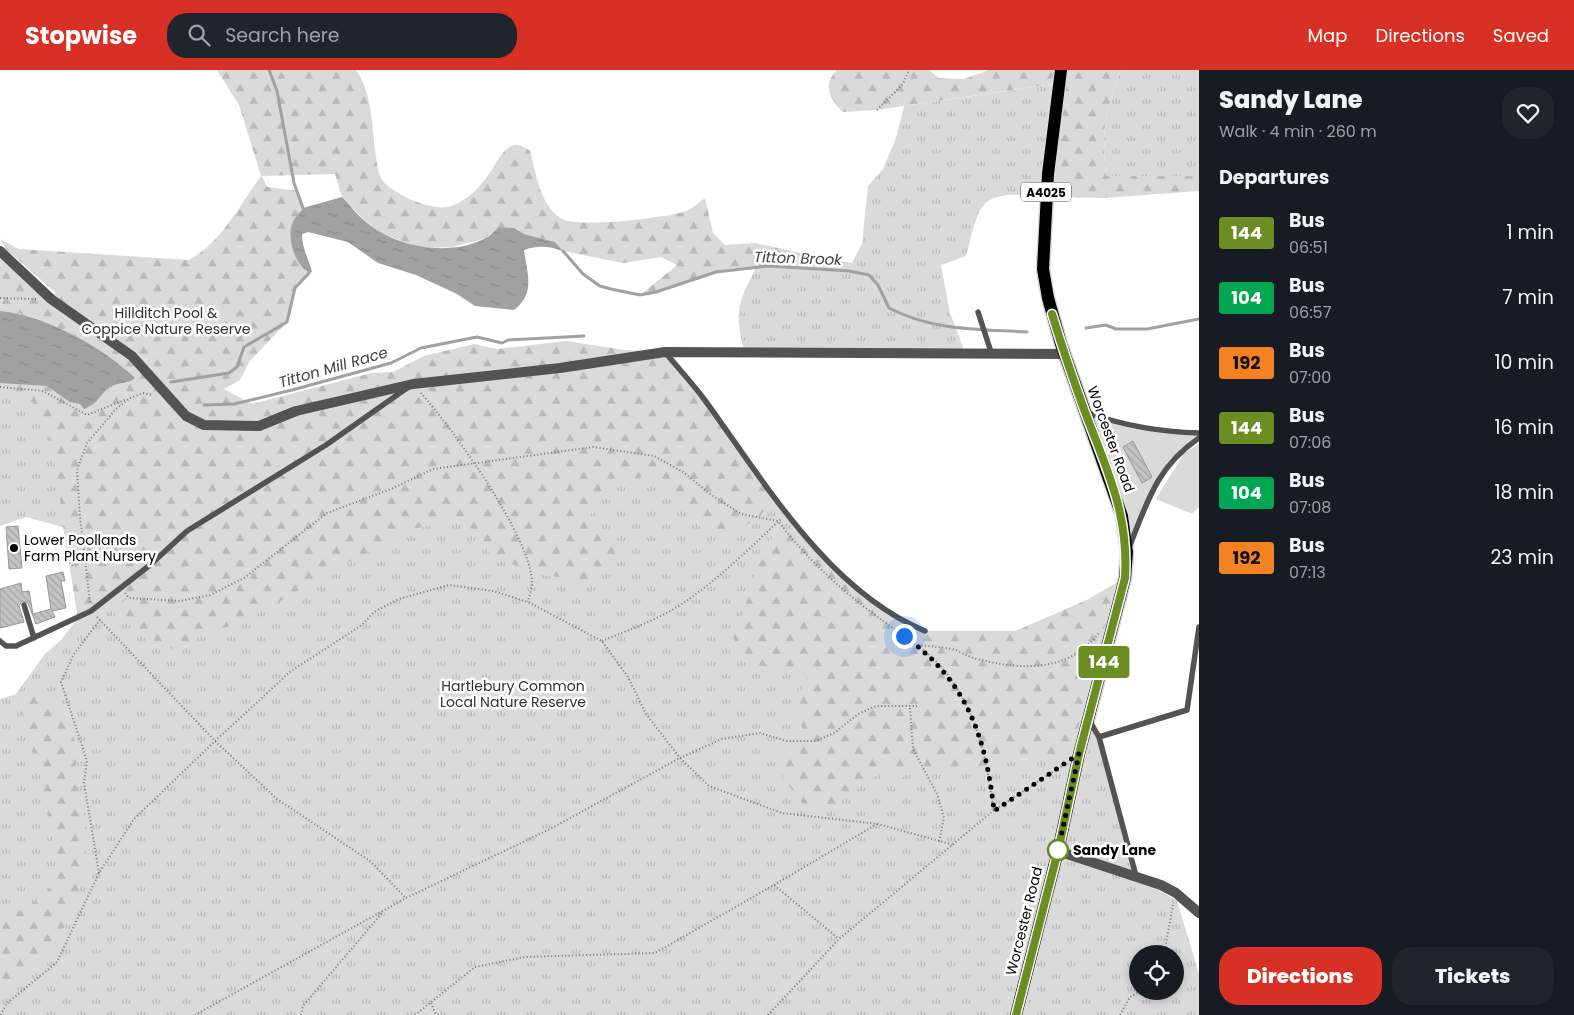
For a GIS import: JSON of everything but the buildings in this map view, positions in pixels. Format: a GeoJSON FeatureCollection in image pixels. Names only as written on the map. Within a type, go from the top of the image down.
{"type":"FeatureCollection","features":[{"type":"Feature","properties":{"kind":"main road","name":"Worcester Road"},"geometry":{"type":"LineString","coordinates":[[1016,1015],[1058,851],[1079,754],[1125,578],[1127,552],[1122,516],[1063,349],[1046,287],[1042,249],[1048,174],[1061,70]]}},
{"type":"Feature","properties":{"kind":"street"},"geometry":{"type":"LineString","coordinates":[[0,251],[51,299],[132,356],[186,416],[204,425],[258,426],[296,411],[413,384],[560,368],[665,352],[787,351],[992,355],[1063,349]]}},
{"type":"Feature","properties":{"kind":"street"},"geometry":{"type":"LineString","coordinates":[[1058,851],[1161,884],[1176,893],[1199,913]]}},
{"type":"Feature","properties":{"kind":"lane"},"geometry":{"type":"LineString","coordinates":[[978,312],[992,355]]}},
{"type":"Feature","properties":{"kind":"lane"},"geometry":{"type":"LineString","coordinates":[[665,352],[703,397],[786,514],[823,556],[894,615],[924,631]]}},
{"type":"Feature","properties":{"kind":"lane"},"geometry":{"type":"LineString","coordinates":[[0,641],[6,646],[16,646],[91,611],[122,588],[187,531],[326,445],[413,384]]}},
{"type":"Feature","properties":{"kind":"lane"},"geometry":{"type":"LineString","coordinates":[[1086,413],[1136,427],[1166,432],[1199,433]]}},
{"type":"Feature","properties":{"kind":"lane"},"geometry":{"type":"LineString","coordinates":[[1127,552],[1150,496],[1166,467],[1184,448],[1199,438]]}},
{"type":"Feature","properties":{"kind":"lane"},"geometry":{"type":"LineString","coordinates":[[24,606],[34,638]]}},
{"type":"Feature","properties":{"kind":"lane"},"geometry":{"type":"LineString","coordinates":[[1099,737],[1187,710],[1199,627]]}},
{"type":"Feature","properties":{"kind":"lane"},"geometry":{"type":"LineString","coordinates":[[1089,720],[1099,737],[1136,876]]}},
{"type":"Feature","properties":{"kind":"path"},"geometry":{"type":"LineString","coordinates":[[877,110],[902,84],[909,70]]}},
{"type":"Feature","properties":{"kind":"path"},"geometry":{"type":"LineString","coordinates":[[0,298],[51,299]]}},
{"type":"Feature","properties":{"kind":"path"},"geometry":{"type":"LineString","coordinates":[[413,384],[443,419],[474,464],[524,551],[532,583],[528,602]]}},
{"type":"Feature","properties":{"kind":"path"},"geometry":{"type":"LineString","coordinates":[[0,387],[43,391],[87,415],[142,393],[167,397]]}},
{"type":"Feature","properties":{"kind":"path"},"geometry":{"type":"LineString","coordinates":[[130,398],[116,409],[87,443],[77,470],[80,517],[91,611],[215,741],[277,799],[370,861],[406,898]]}},
{"type":"Feature","properties":{"kind":"path"},"geometry":{"type":"LineString","coordinates":[[122,588],[129,598],[180,601],[210,595],[244,578],[327,513],[391,490],[434,469],[593,447],[654,456],[676,468],[710,494],[741,514],[778,521],[802,552],[823,573],[916,645],[948,675],[967,704],[980,737],[990,776],[994,811]]}},
{"type":"Feature","properties":{"kind":"path"},"geometry":{"type":"LineString","coordinates":[[602,641],[645,623],[688,600],[738,559],[786,514]]}},
{"type":"Feature","properties":{"kind":"path"},"geometry":{"type":"LineString","coordinates":[[1,1015],[6,1004],[57,962],[99,873],[134,819],[215,741],[292,671],[362,625],[374,612],[399,599],[449,585],[492,591],[528,602],[602,641],[628,677],[646,714],[680,758],[709,786],[782,813],[878,824],[954,845]]}},
{"type":"Feature","properties":{"kind":"path"},"geometry":{"type":"LineString","coordinates":[[99,873],[84,783],[87,760],[61,682],[74,654],[100,620]]}},
{"type":"Feature","properties":{"kind":"path"},"geometry":{"type":"LineString","coordinates":[[916,645],[954,650],[976,659],[1039,667],[1070,658],[1090,644]]}},
{"type":"Feature","properties":{"kind":"path"},"geometry":{"type":"LineString","coordinates":[[195,1015],[406,898],[548,830],[680,758],[722,739],[760,733],[786,742],[816,741],[836,732],[858,714],[876,706],[910,708],[917,706]]}},
{"type":"Feature","properties":{"kind":"path"},"geometry":{"type":"LineString","coordinates":[[910,708],[913,749],[937,794],[944,818],[939,842]]}},
{"type":"Feature","properties":{"kind":"path"},"geometry":{"type":"LineString","coordinates":[[768,1015],[839,939],[994,811],[1079,754]]}},
{"type":"Feature","properties":{"kind":"path"},"geometry":{"type":"LineString","coordinates":[[415,1015],[475,967],[525,957],[655,953],[878,824]]}},
{"type":"Feature","properties":{"kind":"path"},"geometry":{"type":"LineString","coordinates":[[774,885],[839,939]]}},
{"type":"Feature","properties":{"kind":"path"},"geometry":{"type":"LineString","coordinates":[[1167,945],[1171,910],[1176,893]]}},
{"type":"Feature","properties":{"kind":"path"},"geometry":{"type":"LineString","coordinates":[[301,1015],[303,1006],[384,911]]}},
{"type":"Feature","properties":{"kind":"path"},"geometry":{"type":"LineString","coordinates":[[1120,1015],[1129,999]]}},
{"type":"Feature","properties":{"kind":"path"},"geometry":{"type":"LineString","coordinates":[[432,1003],[436,1015]]}},
{"type":"Feature","properties":{"kind":"green space","name":"Hillditch Pool & Coppice Nature Reserve"},"geometry":{"type":"Polygon","coordinates":[[[217,70],[356,70],[368,99],[377,166],[382,180],[390,188],[422,204],[448,207],[465,199],[483,182],[504,152],[509,147],[515,145],[522,146],[530,151],[544,198],[562,219],[585,223],[623,221],[676,214],[689,210],[705,198],[713,233],[725,245],[755,243],[806,254],[804,268],[737,268],[715,272],[659,291],[640,295],[677,265],[661,257],[623,263],[563,251],[555,242],[524,234],[514,228],[499,227],[484,239],[452,247],[425,248],[380,232],[365,221],[342,197],[335,174],[262,176],[267,187],[298,191],[303,208],[292,224],[305,271],[309,273],[295,288],[287,322],[250,361],[240,380],[224,389],[252,404],[371,373],[393,372],[424,356],[474,344],[497,349],[566,341],[625,350],[665,352],[703,397],[775,499],[758,518],[726,539],[708,535],[678,505],[643,477],[615,485],[608,488],[597,500],[589,521],[608,535],[616,554],[607,572],[585,580],[533,574],[489,553],[470,527],[453,518],[434,525],[406,530],[385,545],[323,574],[298,591],[237,625],[202,632],[177,651],[153,640],[113,610],[129,598],[121,588],[78,619],[52,448],[43,419],[33,402],[0,394],[0,383],[47,386],[69,402],[95,404],[106,391],[135,377],[110,358],[20,313],[0,311],[0,257],[36,292],[57,294],[6,249],[0,239],[19,249],[189,260],[200,253],[220,234],[261,176],[239,105],[217,70]]]}},
{"type":"Feature","properties":{"kind":"green space"},"geometry":{"type":"Polygon","coordinates":[[[837,70],[929,70],[939,78],[964,79],[989,70],[1121,70],[1111,98],[1106,122],[1104,146],[1106,176],[1199,176],[1199,191],[1104,198],[1046,197],[1059,83],[877,110],[843,112],[831,97],[829,86],[832,75],[837,70]]]}},
{"type":"Feature","properties":{"kind":"green space"},"geometry":{"type":"Polygon","coordinates":[[[1121,70],[1199,70],[1199,176],[1106,176],[1104,146],[1106,122],[1111,98],[1121,70]]]}},
{"type":"Feature","properties":{"kind":"green space"},"geometry":{"type":"Polygon","coordinates":[[[1060,83],[1046,197],[1012,195],[988,201],[977,216],[966,256],[941,265],[950,313],[963,347],[961,355],[744,351],[739,326],[740,307],[742,298],[757,266],[804,268],[806,254],[852,263],[862,243],[868,186],[883,169],[896,138],[904,106],[1060,83]]]}},
{"type":"Feature","properties":{"kind":"green space","name":"Hartlebury Common Local Nature Reserve"},"geometry":{"type":"Polygon","coordinates":[[[0,257],[36,292],[167,397],[296,411],[775,499],[845,576],[893,615],[925,631],[1016,631],[1089,599],[1125,578],[1089,720],[1099,737],[1135,876],[1177,901],[1199,974],[1199,1015],[0,1015],[0,699],[16,694],[44,655],[61,640],[78,618],[63,527],[26,517],[0,526],[0,257]]]}},
{"type":"Feature","properties":{"kind":"green space"},"geometry":{"type":"Polygon","coordinates":[[[1086,413],[1136,427],[1199,433],[1199,438],[1166,467],[1127,552],[1086,413]]]}},
{"type":"Feature","properties":{"kind":"green space"},"geometry":{"type":"Polygon","coordinates":[[[1199,444],[1199,507],[1192,514],[1156,499],[1184,453],[1199,444]]]}},
{"type":"Feature","properties":{"kind":"green space"},"geometry":{"type":"Polygon","coordinates":[[[798,529],[845,576],[893,615],[925,631],[1016,631],[1089,599],[1125,578],[1079,754],[1036,760],[1019,753],[1002,754],[975,770],[945,773],[913,770],[902,778],[886,771],[868,781],[834,806],[803,804],[783,778],[782,749],[804,731],[792,709],[808,676],[800,668],[778,673],[745,659],[732,635],[744,610],[764,545],[778,534],[798,529]]]}},
{"type":"Feature","properties":{"kind":"green space"},"geometry":{"type":"Polygon","coordinates":[[[16,694],[40,696],[56,702],[70,724],[78,754],[74,777],[88,833],[83,882],[51,954],[28,974],[0,982],[0,922],[44,896],[58,877],[52,830],[42,784],[16,694]]]}},
{"type":"Feature","properties":{"kind":"water"},"geometry":{"type":"Polygon","coordinates":[[[342,197],[366,222],[378,231],[392,238],[422,247],[454,247],[470,244],[484,239],[499,227],[514,228],[524,234],[555,242],[563,251],[544,247],[524,250],[528,290],[521,304],[514,310],[475,306],[457,294],[416,275],[378,263],[348,242],[308,232],[302,234],[302,239],[312,272],[309,273],[300,264],[293,251],[291,230],[293,222],[303,208],[342,197]]]}},
{"type":"Feature","properties":{"kind":"water"},"geometry":{"type":"Polygon","coordinates":[[[0,311],[36,319],[72,334],[106,355],[135,378],[112,386],[94,403],[84,409],[80,404],[70,402],[47,386],[0,383],[0,311]]]}},
{"type":"Feature","properties":{"kind":"waterway"},"geometry":{"type":"LineString","coordinates":[[269,70],[277,91],[294,183],[303,208]]}},
{"type":"Feature","properties":{"kind":"waterway","name":"Titton Brook"},"geometry":{"type":"LineString","coordinates":[[563,251],[583,274],[600,286],[640,295],[656,292],[716,272],[769,266],[849,271],[869,275],[878,285],[889,308],[906,316],[956,328],[1027,332]]}},
{"type":"Feature","properties":{"kind":"waterway","name":"Titton Brook"},"geometry":{"type":"LineString","coordinates":[[171,382],[229,373],[237,367],[244,347],[287,322],[295,288],[309,273]]}},
{"type":"Feature","properties":{"kind":"waterway","name":"Titton Brook"},"geometry":{"type":"LineString","coordinates":[[1086,328],[1106,325],[1116,329],[1147,329],[1199,319]]}},
{"type":"Feature","properties":{"kind":"waterway","name":"Titton Mill Race"},"geometry":{"type":"LineString","coordinates":[[204,405],[234,404],[292,390],[391,363],[421,348],[477,337],[502,343],[508,340],[584,336]]}},
{"type":"Feature","properties":{"kind":"bus line","name":"144"},"geometry":{"type":"LineString","coordinates":[[1016,1015],[1058,851],[1079,754],[1125,578],[1127,552],[1122,516],[1052,314]]}},
{"type":"Feature","properties":{"kind":"place","name":"Lower Poollands Farm Plant Nursery"},"geometry":{"type":"Point","coordinates":[14,548]}},
{"type":"Feature","properties":{"kind":"place","name":"Sandy Lane"},"geometry":{"type":"Point","coordinates":[1058,850]}},
{"type":"Feature","properties":{"kind":"route"},"geometry":{"type":"LineString","coordinates":[[904,636],[948,675],[967,704],[980,737],[990,776],[994,811],[1079,754],[1058,850]]}}]}
